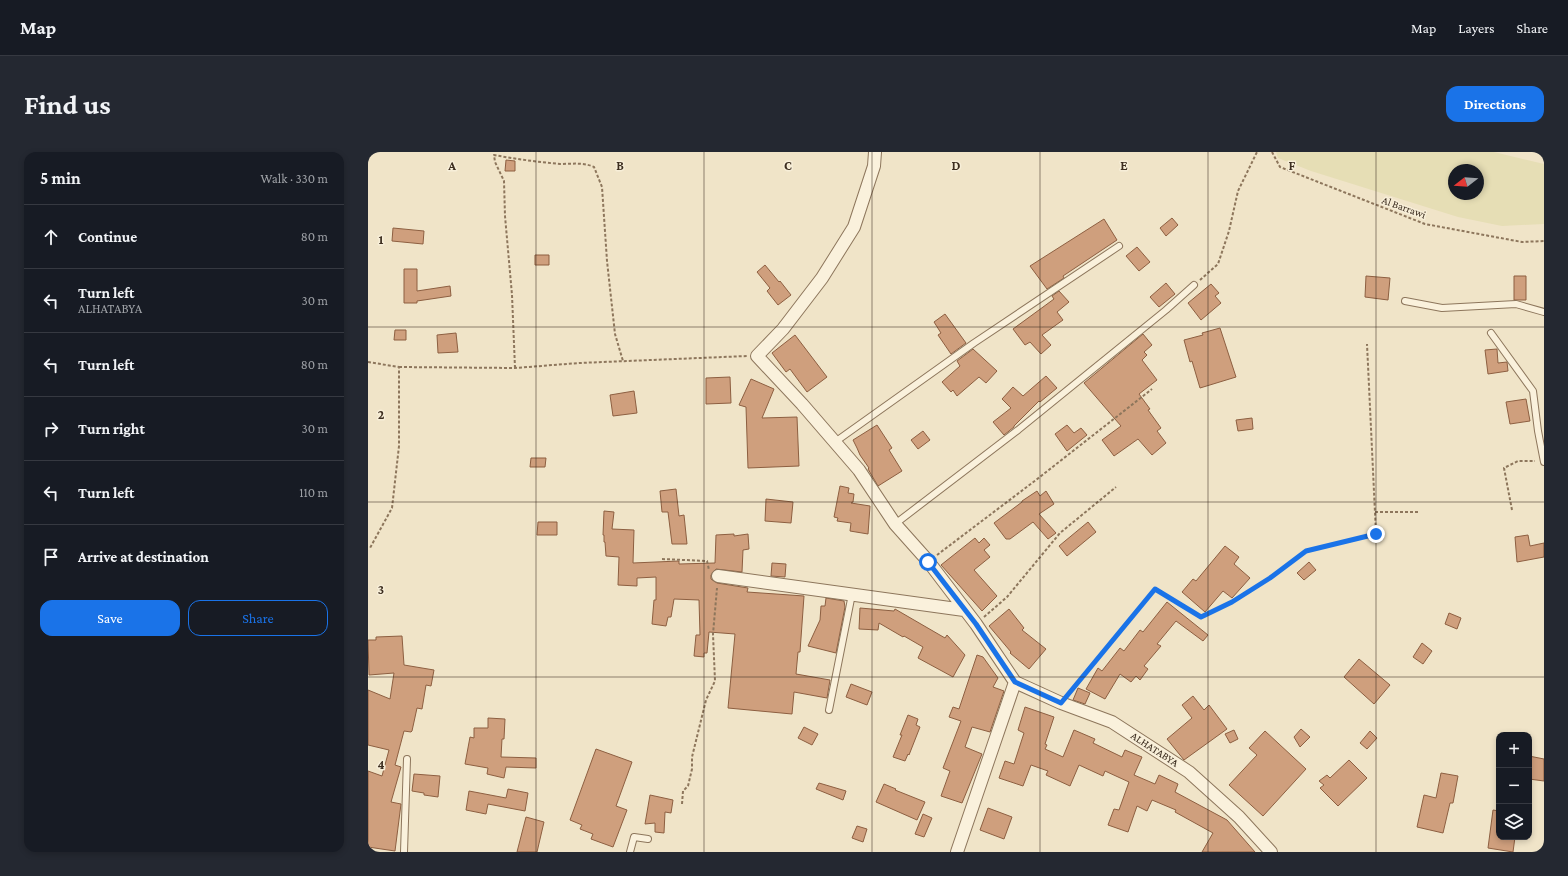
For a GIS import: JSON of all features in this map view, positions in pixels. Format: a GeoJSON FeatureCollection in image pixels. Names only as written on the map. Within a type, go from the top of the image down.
{"type":"FeatureCollection","features":[{"type":"Feature","properties":{"kind":"street"},"geometry":{"type":"LineString","coordinates":[[875,152],[874,166],[854,227],[822,278],[783,329],[757,356],[802,404],[859,470],[895,524],[928,562],[976,624],[1015,682],[957,852]]}},
{"type":"Feature","properties":{"kind":"street"},"geometry":{"type":"LineString","coordinates":[[718,576],[964,610]]}},
{"type":"Feature","properties":{"kind":"street","name":"ALHATABYA"},"geometry":{"type":"LineString","coordinates":[[1015,682],[1061,703],[1112,722],[1189,772],[1239,817],[1270,852]]}},
{"type":"Feature","properties":{"kind":"lane"},"geometry":{"type":"LineString","coordinates":[[835,442],[974,343],[1119,246]]}},
{"type":"Feature","properties":{"kind":"lane"},"geometry":{"type":"LineString","coordinates":[[895,524],[1018,430],[1166,310],[1194,285]]}},
{"type":"Feature","properties":{"kind":"lane"},"geometry":{"type":"LineString","coordinates":[[1405,301],[1442,308],[1516,304],[1544,312]]}},
{"type":"Feature","properties":{"kind":"lane"},"geometry":{"type":"LineString","coordinates":[[1491,334],[1533,390],[1544,462]]}},
{"type":"Feature","properties":{"kind":"lane"},"geometry":{"type":"LineString","coordinates":[[829,710],[852,594]]}},
{"type":"Feature","properties":{"kind":"lane"},"geometry":{"type":"LineString","coordinates":[[404,852],[407,759]]}},
{"type":"Feature","properties":{"kind":"lane"},"geometry":{"type":"LineString","coordinates":[[630,852],[634,837],[648,839]]}},
{"type":"Feature","properties":{"kind":"path"},"geometry":{"type":"LineString","coordinates":[[1194,285],[1218,264],[1229,231],[1238,191],[1258,152]]}},
{"type":"Feature","properties":{"kind":"path","name":"Al Barrawi"},"geometry":{"type":"LineString","coordinates":[[1272,152],[1280,167],[1425,224],[1522,242],[1544,241]]}},
{"type":"Feature","properties":{"kind":"path"},"geometry":{"type":"LineString","coordinates":[[515,368],[512,295],[505,216],[504,181],[495,162],[494,155],[522,160],[562,164],[587,164],[594,167],[602,186],[607,261],[615,334],[623,361]]}},
{"type":"Feature","properties":{"kind":"path"},"geometry":{"type":"LineString","coordinates":[[1061,703],[1155,589],[1201,617],[1232,602],[1270,578],[1306,551],[1376,534],[1367,344]]}},
{"type":"Feature","properties":{"kind":"path"},"geometry":{"type":"LineString","coordinates":[[368,362],[398,367],[515,368],[579,363],[757,356]]}},
{"type":"Feature","properties":{"kind":"path"},"geometry":{"type":"LineString","coordinates":[[370,548],[392,508],[400,446],[398,367]]}},
{"type":"Feature","properties":{"kind":"path"},"geometry":{"type":"LineString","coordinates":[[928,562],[1152,389]]}},
{"type":"Feature","properties":{"kind":"path"},"geometry":{"type":"LineString","coordinates":[[1512,510],[1504,468],[1518,461],[1544,462]]}},
{"type":"Feature","properties":{"kind":"path"},"geometry":{"type":"LineString","coordinates":[[976,624],[1007,597],[1060,533],[1116,487]]}},
{"type":"Feature","properties":{"kind":"path"},"geometry":{"type":"LineString","coordinates":[[1375,512],[1420,512]]}},
{"type":"Feature","properties":{"kind":"path"},"geometry":{"type":"LineString","coordinates":[[662,559],[707,561],[710,574],[718,576],[713,634],[715,681],[706,700],[692,757],[692,768],[688,786],[683,791],[682,804]]}},
{"type":"Feature","properties":{"kind":"shaded area"},"geometry":{"type":"Polygon","coordinates":[[[1276,152],[1494,152],[1544,164],[1544,224],[1502,226],[1458,217],[1311,171],[1278,158],[1276,152]]]}},
{"type":"Feature","properties":{"kind":"building"},"geometry":{"type":"Polygon","coordinates":[[[506,160],[515,161],[515,171],[505,171],[506,160]]]}},
{"type":"Feature","properties":{"kind":"building"},"geometry":{"type":"Polygon","coordinates":[[[1172,218],[1178,225],[1166,236],[1160,228],[1172,218]]]}},
{"type":"Feature","properties":{"kind":"building"},"geometry":{"type":"Polygon","coordinates":[[[1104,219],[1117,240],[1063,276],[1064,278],[1047,289],[1030,266],[1104,219]]]}},
{"type":"Feature","properties":{"kind":"building"},"geometry":{"type":"Polygon","coordinates":[[[393,228],[424,231],[423,244],[392,241],[393,228]]]}},
{"type":"Feature","properties":{"kind":"building"},"geometry":{"type":"Polygon","coordinates":[[[1137,247],[1150,262],[1139,271],[1126,256],[1137,247]]]}},
{"type":"Feature","properties":{"kind":"building"},"geometry":{"type":"Polygon","coordinates":[[[535,255],[549,255],[549,265],[535,265],[535,255]]]}},
{"type":"Feature","properties":{"kind":"building"},"geometry":{"type":"Polygon","coordinates":[[[765,265],[791,295],[778,305],[767,291],[770,288],[757,272],[765,265]]]}},
{"type":"Feature","properties":{"kind":"building"},"geometry":{"type":"Polygon","coordinates":[[[404,269],[417,269],[417,291],[450,286],[451,296],[417,301],[417,303],[404,303],[404,269]]]}},
{"type":"Feature","properties":{"kind":"building"},"geometry":{"type":"Polygon","coordinates":[[[1366,276],[1390,278],[1388,300],[1365,297],[1366,276]]]}},
{"type":"Feature","properties":{"kind":"building"},"geometry":{"type":"Polygon","coordinates":[[[1514,276],[1526,276],[1526,300],[1514,300],[1514,276]]]}},
{"type":"Feature","properties":{"kind":"building"},"geometry":{"type":"Polygon","coordinates":[[[1166,283],[1175,294],[1159,307],[1150,297],[1166,283]]]}},
{"type":"Feature","properties":{"kind":"building"},"geometry":{"type":"Polygon","coordinates":[[[1211,284],[1219,293],[1215,296],[1221,303],[1201,320],[1188,303],[1211,284]]]}},
{"type":"Feature","properties":{"kind":"building"},"geometry":{"type":"Polygon","coordinates":[[[1059,291],[1069,302],[1057,312],[1063,320],[1042,335],[1051,345],[1041,354],[1030,342],[1025,345],[1013,329],[1054,299],[1052,296],[1059,291]]]}},
{"type":"Feature","properties":{"kind":"building"},"geometry":{"type":"Polygon","coordinates":[[[945,314],[966,343],[951,354],[938,335],[941,333],[934,322],[945,314]]]}},
{"type":"Feature","properties":{"kind":"building"},"geometry":{"type":"Polygon","coordinates":[[[1220,328],[1236,377],[1200,388],[1192,361],[1190,362],[1184,340],[1203,335],[1202,333],[1220,328]]]}},
{"type":"Feature","properties":{"kind":"building"},"geometry":{"type":"Polygon","coordinates":[[[395,330],[406,330],[406,340],[394,340],[395,330]]]}},
{"type":"Feature","properties":{"kind":"building"},"geometry":{"type":"Polygon","coordinates":[[[456,333],[458,352],[438,353],[437,335],[456,333]]]}},
{"type":"Feature","properties":{"kind":"building"},"geometry":{"type":"Polygon","coordinates":[[[1143,334],[1152,345],[1144,352],[1147,355],[1142,360],[1157,380],[1139,394],[1161,428],[1157,431],[1166,443],[1152,455],[1138,439],[1114,456],[1102,440],[1121,426],[1084,383],[1143,334]]]}},
{"type":"Feature","properties":{"kind":"building"},"geometry":{"type":"Polygon","coordinates":[[[795,335],[827,377],[807,392],[790,369],[786,372],[772,353],[795,335]]]}},
{"type":"Feature","properties":{"kind":"building"},"geometry":{"type":"Polygon","coordinates":[[[973,349],[997,371],[986,383],[979,377],[957,396],[953,390],[951,392],[942,382],[960,366],[957,361],[973,349]]]}},
{"type":"Feature","properties":{"kind":"building"},"geometry":{"type":"Polygon","coordinates":[[[1497,349],[1498,363],[1507,362],[1508,371],[1488,374],[1485,350],[1497,349]]]}},
{"type":"Feature","properties":{"kind":"building"},"geometry":{"type":"Polygon","coordinates":[[[1046,376],[1057,388],[1040,402],[1039,401],[1014,427],[1004,435],[993,422],[1011,408],[1002,399],[1013,387],[1023,396],[1046,376]]]}},
{"type":"Feature","properties":{"kind":"building"},"geometry":{"type":"Polygon","coordinates":[[[730,377],[731,403],[706,404],[706,378],[730,377]]]}},
{"type":"Feature","properties":{"kind":"building"},"geometry":{"type":"Polygon","coordinates":[[[751,379],[774,389],[762,418],[797,417],[799,466],[748,468],[746,407],[739,405],[751,379]]]}},
{"type":"Feature","properties":{"kind":"building"},"geometry":{"type":"Polygon","coordinates":[[[634,391],[637,413],[613,416],[610,395],[634,391]]]}},
{"type":"Feature","properties":{"kind":"building"},"geometry":{"type":"Polygon","coordinates":[[[1526,399],[1530,421],[1510,424],[1506,402],[1526,399]]]}},
{"type":"Feature","properties":{"kind":"building"},"geometry":{"type":"Polygon","coordinates":[[[1252,418],[1253,429],[1238,431],[1236,420],[1252,418]]]}},
{"type":"Feature","properties":{"kind":"building"},"geometry":{"type":"Polygon","coordinates":[[[877,425],[892,448],[889,450],[902,471],[878,486],[853,440],[877,425]]]}},
{"type":"Feature","properties":{"kind":"building"},"geometry":{"type":"Polygon","coordinates":[[[1067,425],[1074,433],[1081,428],[1087,435],[1067,451],[1055,434],[1067,425]]]}},
{"type":"Feature","properties":{"kind":"building"},"geometry":{"type":"Polygon","coordinates":[[[923,431],[930,440],[918,449],[911,440],[923,431]]]}},
{"type":"Feature","properties":{"kind":"building"},"geometry":{"type":"Polygon","coordinates":[[[531,458],[546,458],[545,467],[530,467],[531,458]]]}},
{"type":"Feature","properties":{"kind":"building"},"geometry":{"type":"Polygon","coordinates":[[[840,486],[849,488],[848,493],[854,494],[853,502],[851,503],[870,506],[868,534],[850,531],[851,523],[837,521],[838,518],[834,517],[840,486]]]}},
{"type":"Feature","properties":{"kind":"building"},"geometry":{"type":"Polygon","coordinates":[[[676,489],[679,516],[684,515],[687,544],[672,544],[668,512],[662,512],[660,491],[676,489]]]}},
{"type":"Feature","properties":{"kind":"building"},"geometry":{"type":"Polygon","coordinates":[[[1037,491],[1040,496],[1046,491],[1054,504],[1039,514],[1056,533],[1048,539],[1033,522],[1010,539],[1006,539],[994,523],[1037,491]]]}},
{"type":"Feature","properties":{"kind":"building"},"geometry":{"type":"Polygon","coordinates":[[[766,499],[793,502],[791,523],[765,521],[766,499]]]}},
{"type":"Feature","properties":{"kind":"building"},"geometry":{"type":"Polygon","coordinates":[[[604,511],[614,512],[612,529],[634,530],[633,563],[679,561],[679,564],[715,563],[716,535],[734,534],[734,536],[748,534],[749,549],[743,550],[742,572],[716,569],[711,575],[711,579],[717,583],[748,588],[747,592],[804,596],[800,652],[798,652],[796,674],[830,680],[827,698],[794,692],[792,714],[728,708],[735,634],[709,632],[707,653],[704,653],[704,657],[694,656],[696,635],[700,635],[699,600],[674,599],[671,617],[668,617],[666,626],[652,624],[654,600],[656,600],[656,577],[637,578],[637,586],[618,585],[619,557],[606,556],[603,535],[604,511]]]}},
{"type":"Feature","properties":{"kind":"building"},"geometry":{"type":"Polygon","coordinates":[[[538,522],[557,522],[557,535],[537,535],[538,522]]]}},
{"type":"Feature","properties":{"kind":"building"},"geometry":{"type":"Polygon","coordinates":[[[1088,522],[1096,532],[1067,556],[1059,546],[1088,522]]]}},
{"type":"Feature","properties":{"kind":"building"},"geometry":{"type":"Polygon","coordinates":[[[1528,535],[1530,546],[1544,543],[1544,557],[1517,562],[1515,537],[1528,535]]]}},
{"type":"Feature","properties":{"kind":"building"},"geometry":{"type":"Polygon","coordinates":[[[975,538],[979,543],[984,538],[990,545],[984,550],[990,557],[974,570],[997,596],[982,611],[941,565],[975,538]]]}},
{"type":"Feature","properties":{"kind":"building"},"geometry":{"type":"Polygon","coordinates":[[[1225,546],[1239,557],[1234,564],[1250,578],[1232,598],[1223,591],[1205,612],[1182,592],[1193,579],[1196,581],[1225,546]]]}},
{"type":"Feature","properties":{"kind":"building"},"geometry":{"type":"Polygon","coordinates":[[[1309,562],[1316,570],[1304,580],[1297,573],[1309,562]]]}},
{"type":"Feature","properties":{"kind":"building"},"geometry":{"type":"Polygon","coordinates":[[[772,563],[786,564],[785,577],[771,576],[772,563]]]}},
{"type":"Feature","properties":{"kind":"building"},"geometry":{"type":"Polygon","coordinates":[[[826,598],[844,601],[845,607],[836,653],[808,646],[820,620],[821,606],[825,606],[826,598]]]}},
{"type":"Feature","properties":{"kind":"building"},"geometry":{"type":"Polygon","coordinates":[[[1167,602],[1208,635],[1203,641],[1176,621],[1157,644],[1161,646],[1144,666],[1148,669],[1140,680],[1136,676],[1131,682],[1120,674],[1105,699],[1086,689],[1098,668],[1102,671],[1120,648],[1124,651],[1140,630],[1143,632],[1167,602]]]}},
{"type":"Feature","properties":{"kind":"building"},"geometry":{"type":"Polygon","coordinates":[[[860,608],[894,611],[895,609],[945,638],[947,635],[965,655],[953,677],[918,658],[923,647],[879,623],[878,630],[859,629],[860,608]]]}},
{"type":"Feature","properties":{"kind":"building"},"geometry":{"type":"Polygon","coordinates":[[[1009,609],[1024,628],[1022,630],[1046,649],[1029,669],[1010,653],[1011,652],[989,626],[1009,609]]]}},
{"type":"Feature","properties":{"kind":"building"},"geometry":{"type":"Polygon","coordinates":[[[1449,613],[1461,618],[1457,629],[1445,624],[1449,613]]]}},
{"type":"Feature","properties":{"kind":"building"},"geometry":{"type":"Polygon","coordinates":[[[402,636],[404,665],[434,670],[431,686],[426,685],[422,709],[417,708],[412,731],[404,731],[395,765],[401,767],[391,802],[401,804],[395,851],[368,847],[368,771],[382,776],[389,750],[368,745],[368,690],[390,699],[394,673],[369,675],[368,640],[376,640],[376,637],[402,636]]]}},
{"type":"Feature","properties":{"kind":"building"},"geometry":{"type":"Polygon","coordinates":[[[1422,643],[1432,651],[1423,664],[1413,657],[1422,643]]]}},
{"type":"Feature","properties":{"kind":"building"},"geometry":{"type":"Polygon","coordinates":[[[977,655],[983,657],[998,678],[993,687],[1004,691],[990,732],[972,727],[965,747],[982,754],[962,803],[941,796],[950,771],[943,768],[961,721],[949,717],[953,707],[959,709],[977,655]]]}},
{"type":"Feature","properties":{"kind":"building"},"geometry":{"type":"Polygon","coordinates":[[[1359,659],[1390,685],[1374,704],[1344,677],[1359,659]]]}},
{"type":"Feature","properties":{"kind":"building"},"geometry":{"type":"Polygon","coordinates":[[[851,684],[872,692],[867,705],[846,697],[851,684]]]}},
{"type":"Feature","properties":{"kind":"building"},"geometry":{"type":"Polygon","coordinates":[[[1078,688],[1090,693],[1085,704],[1073,700],[1078,688]]]}},
{"type":"Feature","properties":{"kind":"building"},"geometry":{"type":"Polygon","coordinates":[[[1193,696],[1204,710],[1209,705],[1227,729],[1184,760],[1167,739],[1192,718],[1182,705],[1193,696]]]}},
{"type":"Feature","properties":{"kind":"building"},"geometry":{"type":"Polygon","coordinates":[[[1025,707],[1054,717],[1045,744],[1047,745],[1045,749],[1063,757],[1074,730],[1095,739],[1093,743],[1122,757],[1125,750],[1142,757],[1134,775],[1155,784],[1159,775],[1178,784],[1175,792],[1227,820],[1255,852],[1202,852],[1213,833],[1175,812],[1176,810],[1152,800],[1147,811],[1137,806],[1128,832],[1108,825],[1114,809],[1119,810],[1129,782],[1105,771],[1103,776],[1079,765],[1070,786],[1046,775],[1048,771],[1031,765],[1023,786],[999,778],[1005,761],[1014,764],[1024,733],[1018,730],[1025,707]]]}},
{"type":"Feature","properties":{"kind":"building"},"geometry":{"type":"Polygon","coordinates":[[[908,715],[918,719],[916,725],[920,727],[909,755],[908,754],[905,761],[893,757],[908,715]]]}},
{"type":"Feature","properties":{"kind":"building"},"geometry":{"type":"Polygon","coordinates":[[[488,718],[505,719],[501,757],[536,758],[536,768],[506,767],[504,778],[487,774],[488,768],[465,764],[470,737],[474,738],[474,728],[488,728],[488,718]]]}},
{"type":"Feature","properties":{"kind":"building"},"geometry":{"type":"Polygon","coordinates":[[[804,727],[818,734],[812,745],[798,738],[804,727]]]}},
{"type":"Feature","properties":{"kind":"building"},"geometry":{"type":"Polygon","coordinates":[[[1301,729],[1310,737],[1300,747],[1294,737],[1301,729]]]}},
{"type":"Feature","properties":{"kind":"building"},"geometry":{"type":"Polygon","coordinates":[[[1234,730],[1238,739],[1230,743],[1225,734],[1234,730]]]}},
{"type":"Feature","properties":{"kind":"building"},"geometry":{"type":"Polygon","coordinates":[[[1265,731],[1306,769],[1263,816],[1229,785],[1257,755],[1249,748],[1265,731]]]}},
{"type":"Feature","properties":{"kind":"building"},"geometry":{"type":"Polygon","coordinates":[[[1370,731],[1377,738],[1367,749],[1360,743],[1370,731]]]}},
{"type":"Feature","properties":{"kind":"building"},"geometry":{"type":"Polygon","coordinates":[[[596,749],[632,762],[616,806],[627,810],[613,847],[591,839],[593,834],[580,829],[582,825],[570,820],[596,749]]]}},
{"type":"Feature","properties":{"kind":"building"},"geometry":{"type":"Polygon","coordinates":[[[1532,757],[1544,759],[1544,781],[1532,779],[1532,757]]]}},
{"type":"Feature","properties":{"kind":"building"},"geometry":{"type":"Polygon","coordinates":[[[1349,760],[1367,778],[1338,806],[1320,788],[1324,785],[1319,781],[1327,775],[1330,778],[1349,760]]]}},
{"type":"Feature","properties":{"kind":"building"},"geometry":{"type":"Polygon","coordinates":[[[1441,773],[1458,776],[1453,803],[1450,803],[1443,833],[1417,827],[1424,795],[1436,798],[1441,773]]]}},
{"type":"Feature","properties":{"kind":"building"},"geometry":{"type":"Polygon","coordinates":[[[414,774],[440,776],[438,797],[412,791],[414,774]]]}},
{"type":"Feature","properties":{"kind":"building"},"geometry":{"type":"Polygon","coordinates":[[[819,783],[846,791],[843,800],[816,789],[819,783]]]}},
{"type":"Feature","properties":{"kind":"building"},"geometry":{"type":"Polygon","coordinates":[[[884,784],[925,802],[917,820],[876,802],[884,784]]]}},
{"type":"Feature","properties":{"kind":"building"},"geometry":{"type":"Polygon","coordinates":[[[508,789],[528,793],[525,811],[488,804],[486,814],[466,810],[469,791],[506,798],[508,789]]]}},
{"type":"Feature","properties":{"kind":"building"},"geometry":{"type":"Polygon","coordinates":[[[650,795],[673,800],[671,813],[665,812],[664,833],[655,832],[655,823],[645,824],[650,795]]]}},
{"type":"Feature","properties":{"kind":"building"},"geometry":{"type":"Polygon","coordinates":[[[988,808],[1012,817],[1004,839],[980,830],[988,808]]]}},
{"type":"Feature","properties":{"kind":"building"},"geometry":{"type":"Polygon","coordinates":[[[1493,810],[1496,810],[1496,840],[1515,840],[1513,852],[1488,848],[1493,810]]]}},
{"type":"Feature","properties":{"kind":"building"},"geometry":{"type":"Polygon","coordinates":[[[923,814],[932,818],[924,837],[915,834],[923,814]]]}},
{"type":"Feature","properties":{"kind":"building"},"geometry":{"type":"Polygon","coordinates":[[[526,817],[544,822],[537,852],[517,852],[526,817]]]}},
{"type":"Feature","properties":{"kind":"building"},"geometry":{"type":"Polygon","coordinates":[[[857,826],[867,829],[863,842],[852,838],[857,826]]]}},
{"type":"Feature","properties":{"kind":"route"},"geometry":{"type":"LineString","coordinates":[[928,562],[976,624],[1015,682],[1061,703],[1113,638],[1155,589],[1201,617],[1232,602],[1270,578],[1306,551],[1376,534]]}}]}
